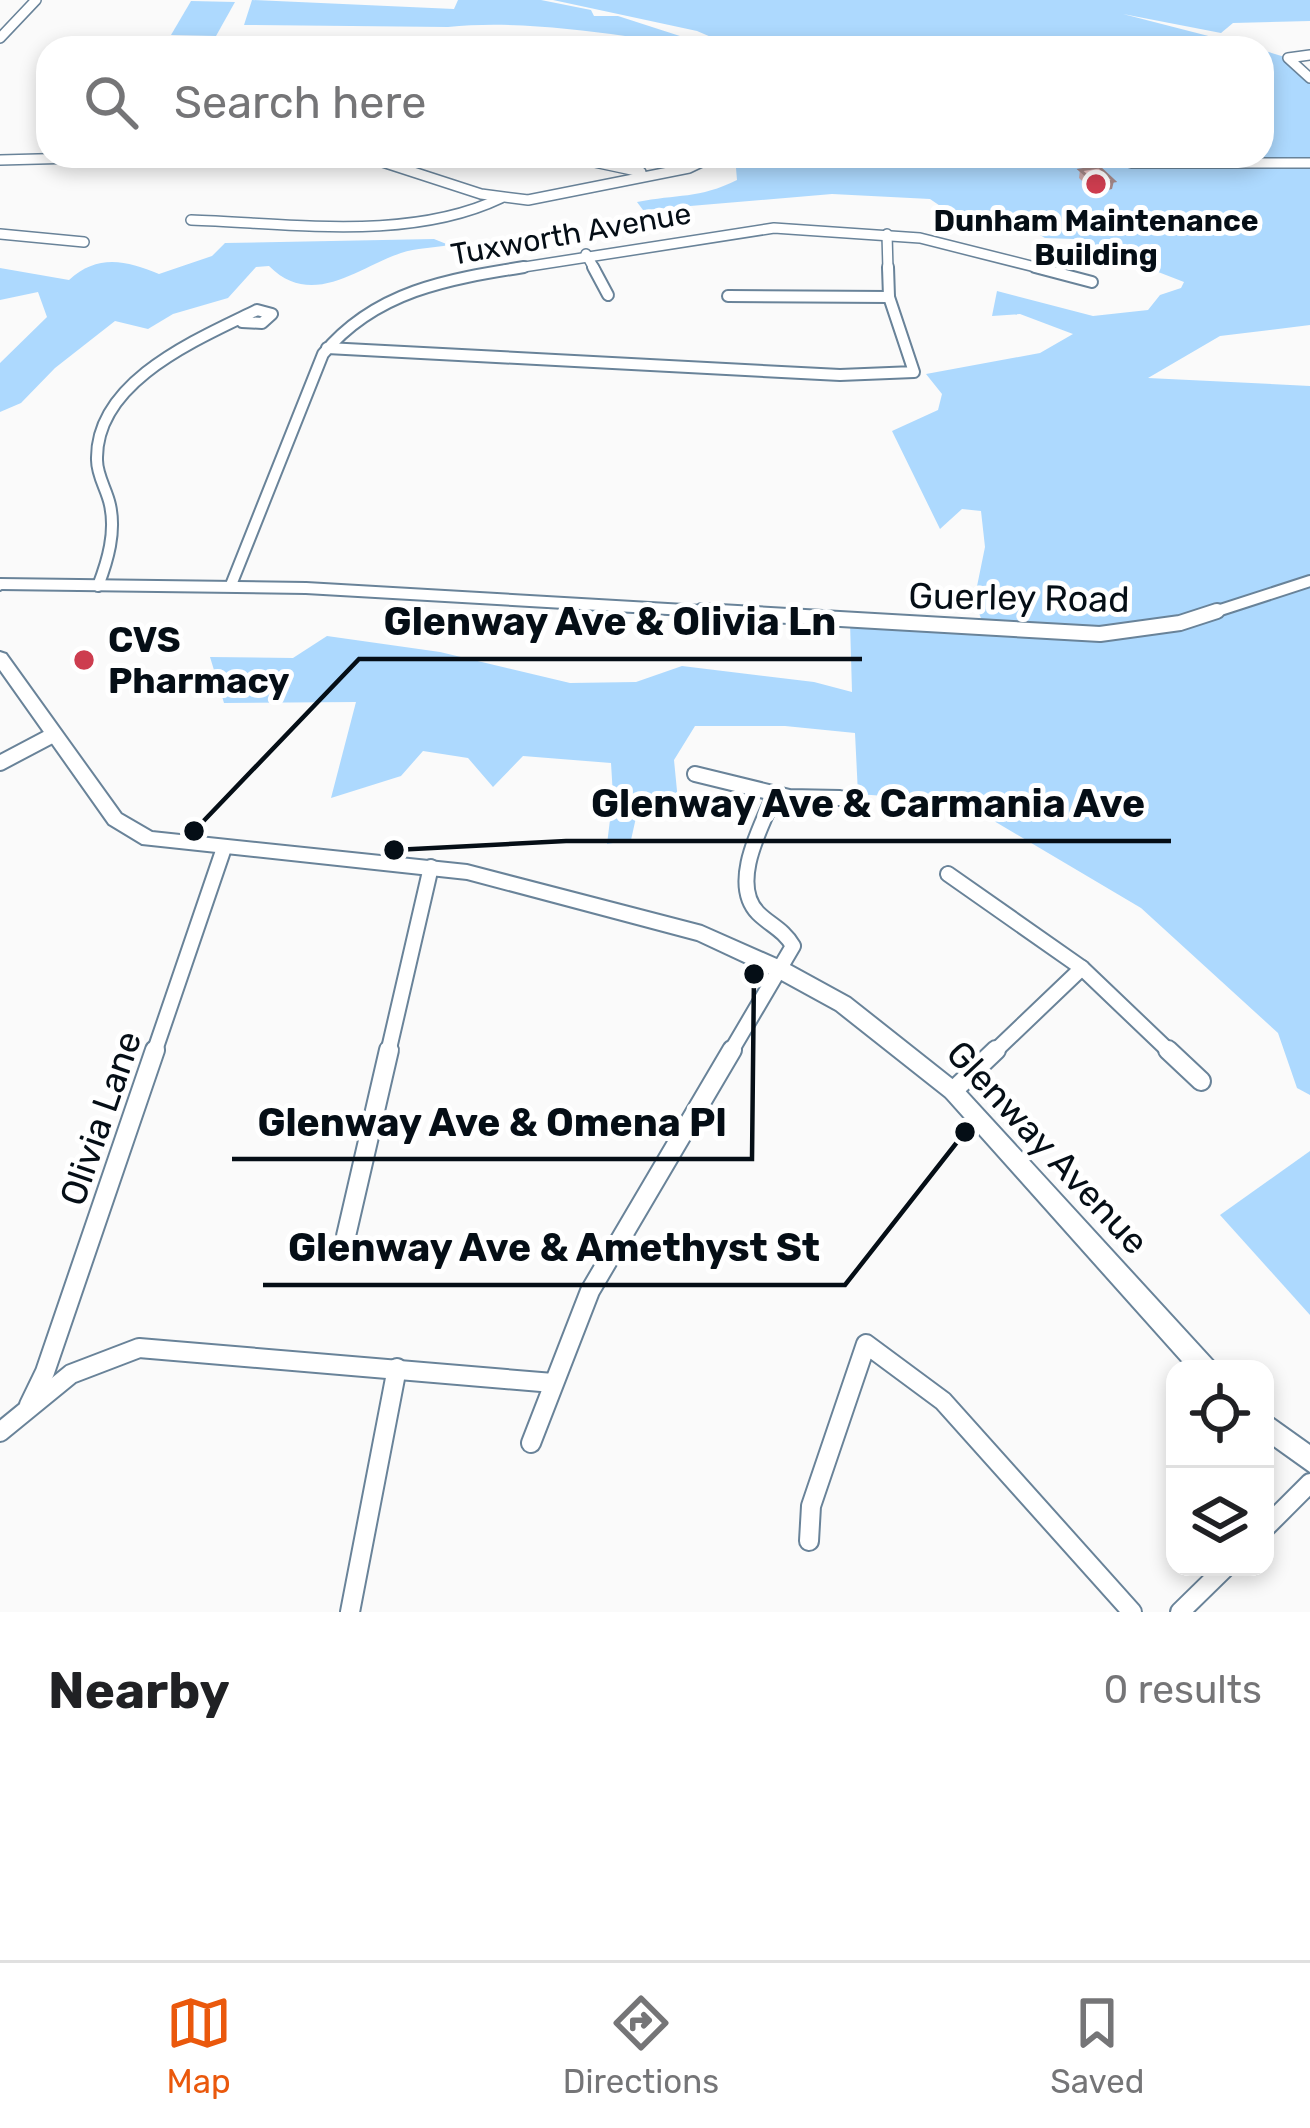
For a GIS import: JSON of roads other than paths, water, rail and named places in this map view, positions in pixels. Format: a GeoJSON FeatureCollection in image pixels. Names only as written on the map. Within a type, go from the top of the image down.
{"type":"FeatureCollection","features":[{"type":"Feature","properties":{"kind":"main road","name":"Glenway Avenue"},"geometry":{"type":"LineString","coordinates":[[0,658],[115,819],[131,832],[172,843],[431,867],[702,934],[843,1004],[952,1090],[1197,1360]]}},
{"type":"Feature","properties":{"kind":"main road"},"geometry":{"type":"LineString","coordinates":[[1274,1432],[1310,1460]]}},
{"type":"Feature","properties":{"kind":"street"},"geometry":{"type":"LineString","coordinates":[[0,38],[36,0]]}},
{"type":"Feature","properties":{"kind":"street"},"geometry":{"type":"LineString","coordinates":[[0,17],[20,18]]}},
{"type":"Feature","properties":{"kind":"street"},"geometry":{"type":"LineString","coordinates":[[1310,55],[1288,58],[1310,78]]}},
{"type":"Feature","properties":{"kind":"street"},"geometry":{"type":"LineString","coordinates":[[0,160],[36,159]]}},
{"type":"Feature","properties":{"kind":"street"},"geometry":{"type":"LineString","coordinates":[[1274,163],[1310,163]]}},
{"type":"Feature","properties":{"kind":"street"},"geometry":{"type":"LineString","coordinates":[[403,168],[501,198],[552,199],[646,173],[693,168]]}},
{"type":"Feature","properties":{"kind":"street"},"geometry":{"type":"LineString","coordinates":[[622,168],[646,173]]}},
{"type":"Feature","properties":{"kind":"street"},"geometry":{"type":"LineString","coordinates":[[191,220],[397,222],[472,212],[501,198]]}},
{"type":"Feature","properties":{"kind":"street","name":"Tuxworth Avenue"},"geometry":{"type":"LineString","coordinates":[[327,349],[343,332],[422,286],[479,271],[757,228],[887,233],[1092,282]]}},
{"type":"Feature","properties":{"kind":"street"},"geometry":{"type":"LineString","coordinates":[[230,585],[327,349],[854,376],[914,372],[889,297],[887,233]]}},
{"type":"Feature","properties":{"kind":"street"},"geometry":{"type":"LineString","coordinates":[[0,234],[84,242]]}},
{"type":"Feature","properties":{"kind":"street"},"geometry":{"type":"LineString","coordinates":[[586,254],[608,295]]}},
{"type":"Feature","properties":{"kind":"street"},"geometry":{"type":"LineString","coordinates":[[728,296],[889,297]]}},
{"type":"Feature","properties":{"kind":"street"},"geometry":{"type":"LineString","coordinates":[[98,586],[112,529],[97,459],[106,420],[145,374],[178,352],[242,322]]}},
{"type":"Feature","properties":{"kind":"street","name":"Guerley Road"},"geometry":{"type":"LineString","coordinates":[[0,584],[230,585],[1100,634],[1180,623],[1310,580]]}},
{"type":"Feature","properties":{"kind":"street"},"geometry":{"type":"LineString","coordinates":[[0,763],[53,735]]}},
{"type":"Feature","properties":{"kind":"street"},"geometry":{"type":"LineString","coordinates":[[694,774],[775,794],[840,798]]}},
{"type":"Feature","properties":{"kind":"street"},"geometry":{"type":"LineString","coordinates":[[531,1442],[590,1291],[781,970],[791,940],[749,903],[746,887],[775,794]]}},
{"type":"Feature","properties":{"kind":"street","name":"Olivia Lane"},"geometry":{"type":"LineString","coordinates":[[29,1405],[45,1372],[224,848]]}},
{"type":"Feature","properties":{"kind":"street"},"geometry":{"type":"LineString","coordinates":[[346,1236],[431,867]]}},
{"type":"Feature","properties":{"kind":"street"},"geometry":{"type":"LineString","coordinates":[[947,874],[1082,968],[1201,1081]]}},
{"type":"Feature","properties":{"kind":"street"},"geometry":{"type":"LineString","coordinates":[[952,1090],[1082,968]]}},
{"type":"Feature","properties":{"kind":"street"},"geometry":{"type":"LineString","coordinates":[[809,1541],[811,1506],[866,1344],[943,1401],[1132,1612]]}},
{"type":"Feature","properties":{"kind":"street"},"geometry":{"type":"LineString","coordinates":[[0,1432],[71,1374],[139,1348],[554,1383]]}},
{"type":"Feature","properties":{"kind":"street"},"geometry":{"type":"LineString","coordinates":[[350,1612],[397,1368]]}},
{"type":"Feature","properties":{"kind":"street"},"geometry":{"type":"LineString","coordinates":[[1274,1519],[1310,1483]]}},
{"type":"Feature","properties":{"kind":"street"},"geometry":{"type":"LineString","coordinates":[[1180,1612],[1217,1576]]}},
{"type":"Feature","properties":{"kind":"place","name":"Dunham Maintenance Building"},"geometry":{"type":"Point","coordinates":[1096,184]}},
{"type":"Feature","properties":{"kind":"place","name":"CVS Pharmacy"},"geometry":{"type":"Point","coordinates":[84,660]}},
{"type":"Feature","properties":{"kind":"place","name":"Glenway Ave & Olivia Ln"},"geometry":{"type":"Point","coordinates":[194,831]}},
{"type":"Feature","properties":{"kind":"place","name":"Glenway Ave & Carmania Ave"},"geometry":{"type":"Point","coordinates":[394,850]}},
{"type":"Feature","properties":{"kind":"place","name":"Glenway Ave & Omena Pl"},"geometry":{"type":"Point","coordinates":[754,974]}},
{"type":"Feature","properties":{"kind":"place","name":"Glenway Ave & Amethyst St"},"geometry":{"type":"Point","coordinates":[965,1132]}}]}
